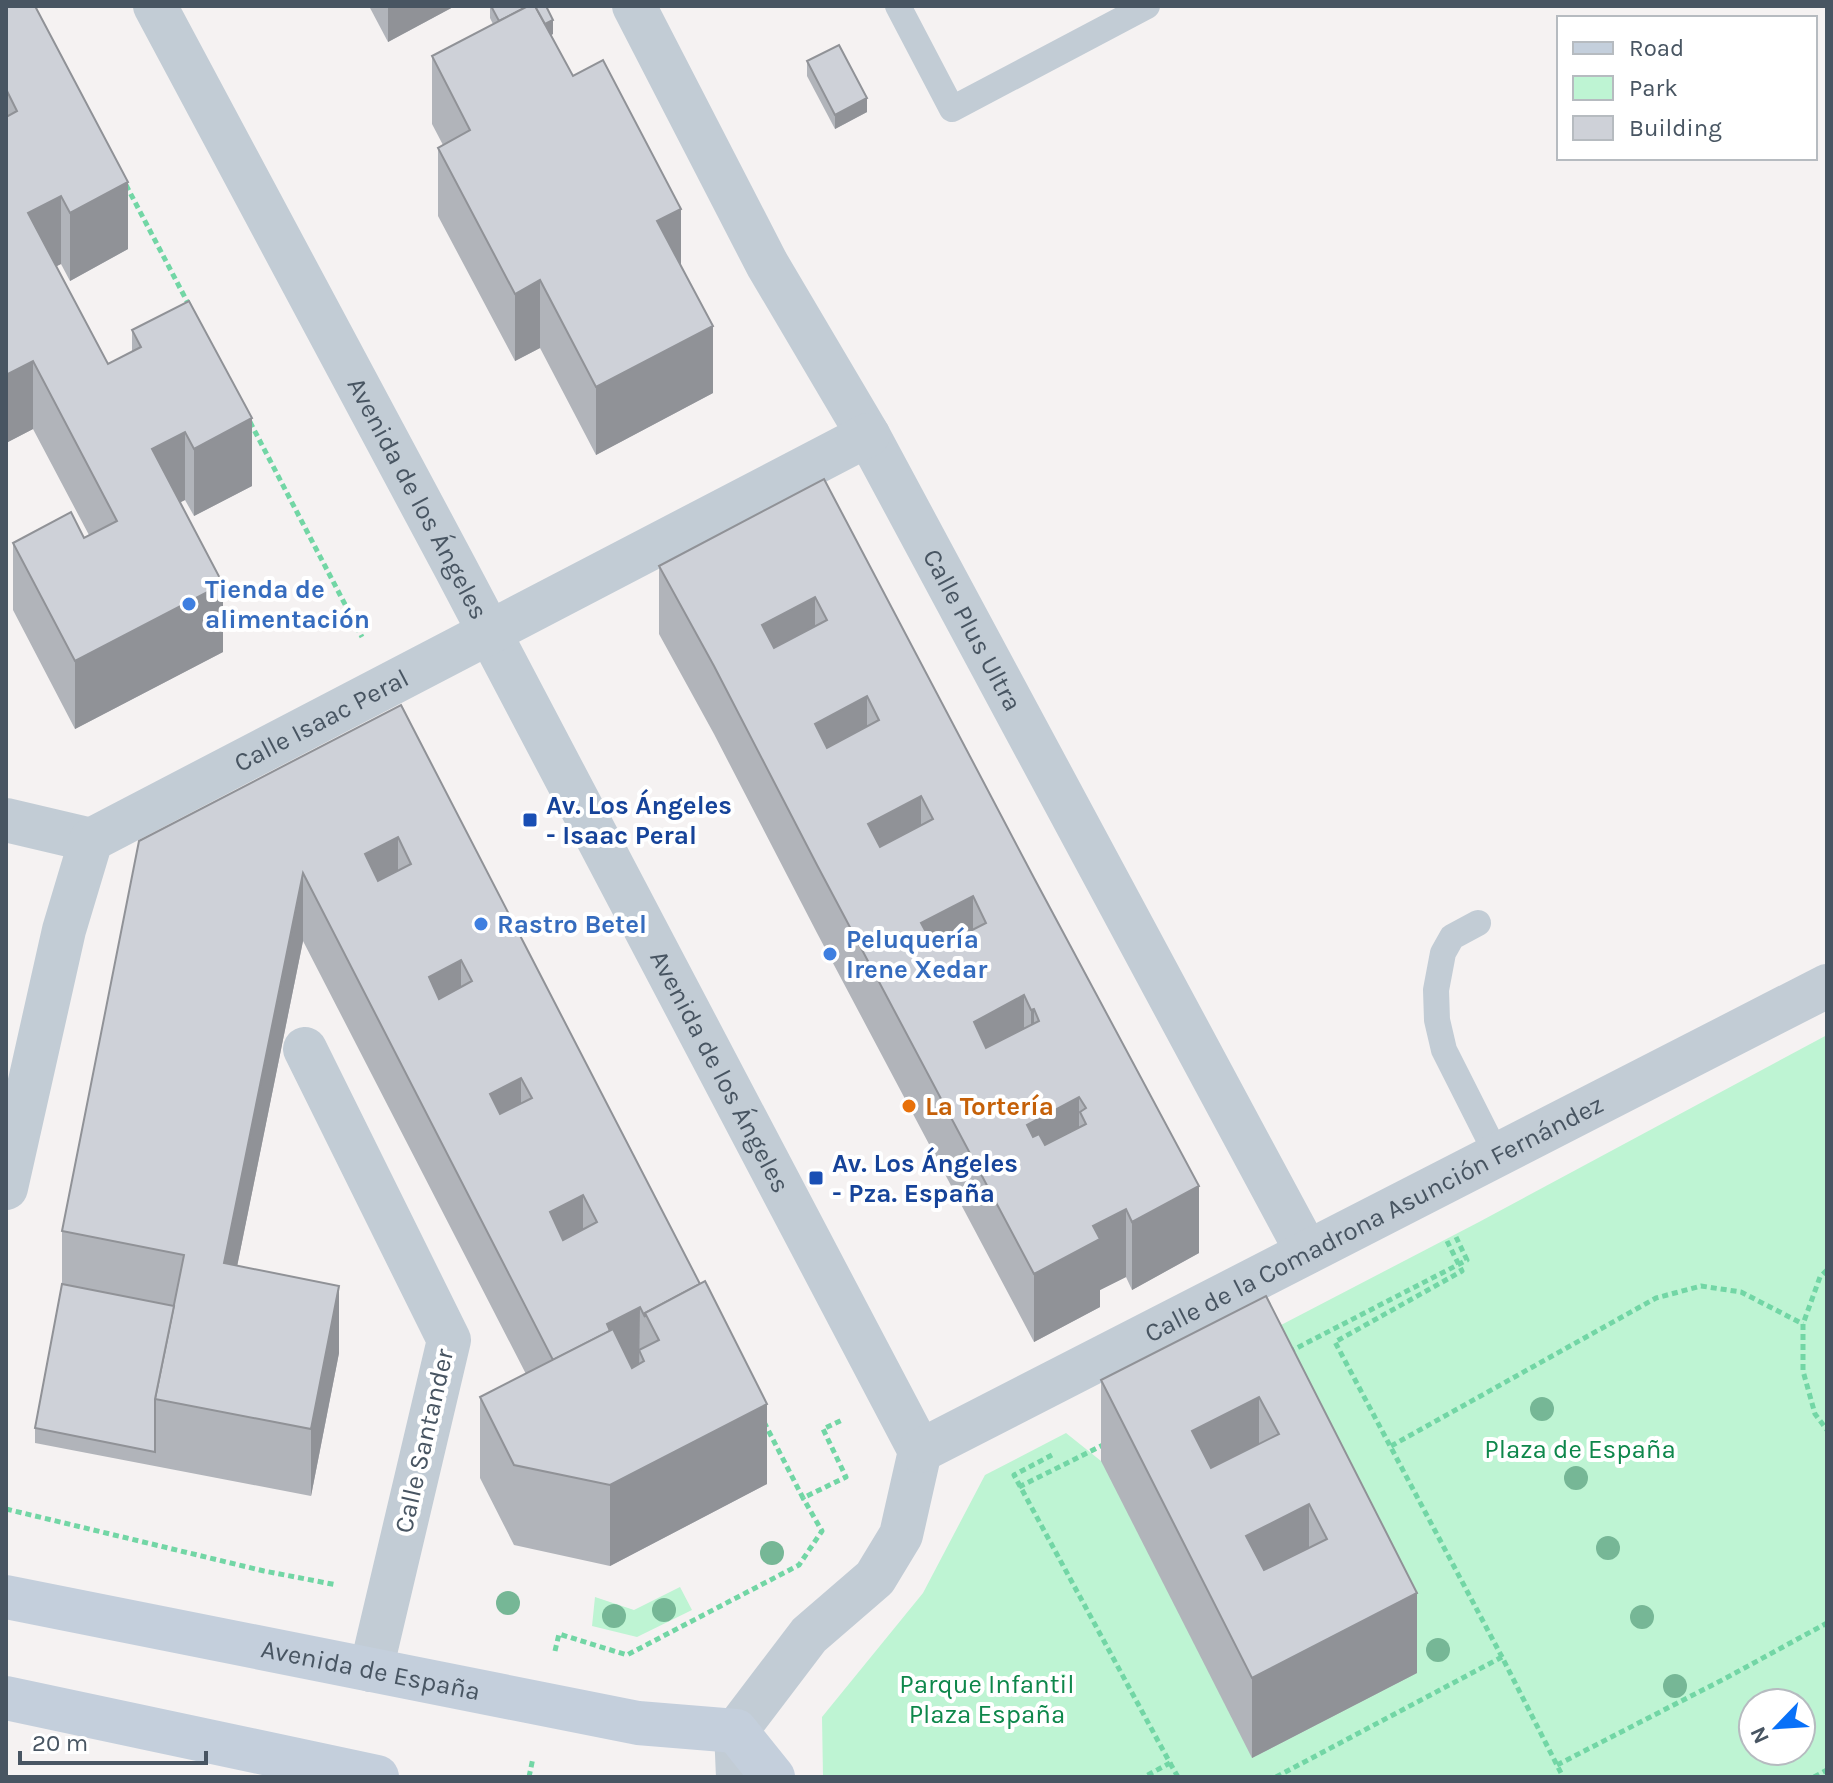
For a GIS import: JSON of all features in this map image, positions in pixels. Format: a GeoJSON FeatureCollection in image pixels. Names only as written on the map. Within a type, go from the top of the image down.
{"type":"FeatureCollection","features":[{"type":"Feature","properties":{"kind":"street","name":"Avenida de los Ángeles"},"geometry":{"type":"LineString","coordinates":[[155,6],[920,1451]]}},
{"type":"Feature","properties":{"kind":"street","name":"Calle Plus Ultra"},"geometry":{"type":"LineString","coordinates":[[635,8],[767,264],[868,435],[1307,1252]]}},
{"type":"Feature","properties":{"kind":"street","name":"Calle Isaac Peral"},"geometry":{"type":"LineString","coordinates":[[91,840],[868,435]]}},
{"type":"Feature","properties":{"kind":"street"},"geometry":{"type":"LineString","coordinates":[[6,820],[91,840],[64,930],[6,1188]]}},
{"type":"Feature","properties":{"kind":"street","name":"Calle de la Comadrona Asunción Fernández"},"geometry":{"type":"LineString","coordinates":[[920,1451],[1827,986]]}},
{"type":"Feature","properties":{"kind":"street","name":"Calle Santander"},"geometry":{"type":"LineString","coordinates":[[305,1049],[449,1340],[371,1670]]}},
{"type":"Feature","properties":{"kind":"street"},"geometry":{"type":"LineString","coordinates":[[738,1777],[736,1731],[809,1635],[875,1578],[901,1535],[920,1451]]}},
{"type":"Feature","properties":{"kind":"street","name":"Avenida de España"},"geometry":{"type":"LineString","coordinates":[[6,1597],[638,1723],[736,1731]]}},
{"type":"Feature","properties":{"kind":"street"},"geometry":{"type":"LineString","coordinates":[[6,1698],[377,1777]]}},
{"type":"Feature","properties":{"kind":"street"},"geometry":{"type":"LineString","coordinates":[[736,1731],[773,1777]]}},
{"type":"Feature","properties":{"kind":"lane"},"geometry":{"type":"LineString","coordinates":[[898,6],[952,109],[1147,6]]}},
{"type":"Feature","properties":{"kind":"lane"},"geometry":{"type":"LineString","coordinates":[[1478,923],[1452,937],[1443,953],[1436,990],[1437,1020],[1444,1050],[1497,1155]]}},
{"type":"Feature","properties":{"kind":"path"},"geometry":{"type":"LineString","coordinates":[[119,173],[192,312]]}},
{"type":"Feature","properties":{"kind":"path"},"geometry":{"type":"LineString","coordinates":[[243,409],[389,687]]}},
{"type":"Feature","properties":{"kind":"path"},"geometry":{"type":"LineString","coordinates":[[1423,1193],[1462,1271],[1335,1342],[1563,1777]]}},
{"type":"Feature","properties":{"kind":"path"},"geometry":{"type":"LineString","coordinates":[[1827,1270],[1820,1277],[1803,1324],[1803,1371],[1815,1414],[1827,1430]]}},
{"type":"Feature","properties":{"kind":"path"},"geometry":{"type":"LineString","coordinates":[[1391,1446],[1656,1298],[1701,1286],[1741,1292],[1803,1324]]}},
{"type":"Feature","properties":{"kind":"path"},"geometry":{"type":"LineString","coordinates":[[529,1777],[559,1634],[627,1655],[799,1565],[822,1531],[759,1412]]}},
{"type":"Feature","properties":{"kind":"path"},"geometry":{"type":"LineString","coordinates":[[803,1498],[846,1477],[823,1429]]}},
{"type":"Feature","properties":{"kind":"path"},"geometry":{"type":"LineString","coordinates":[[1052,1455],[1014,1475],[1178,1777]]}},
{"type":"Feature","properties":{"kind":"path"},"geometry":{"type":"LineString","coordinates":[[6,1509],[264,1571],[389,1595]]}},
{"type":"Feature","properties":{"kind":"path"},"geometry":{"type":"LineString","coordinates":[[1557,1765],[1827,1623]]}},
{"type":"Feature","properties":{"kind":"path"},"geometry":{"type":"LineString","coordinates":[[1276,1777],[1502,1657]]}},
{"type":"Feature","properties":{"kind":"path"},"geometry":{"type":"LineString","coordinates":[[1144,1777],[1170,1763]]}},
{"type":"Feature","properties":{"kind":"path"},"geometry":{"type":"LineString","coordinates":[[1814,1777],[1827,1770]]}},
{"type":"Feature","properties":{"kind":"green space","name":"Plaza de España"},"geometry":{"type":"Polygon","coordinates":[[[1827,1035],[1827,1777],[823,1777],[822,1717],[923,1593],[985,1475],[1066,1433],[1101,1461],[1254,1339],[1827,1035]]]}},
{"type":"Feature","properties":{"kind":"green space"},"geometry":{"type":"Polygon","coordinates":[[[680,1587],[692,1610],[637,1637],[592,1626],[595,1597],[634,1610],[680,1587]]]}},
{"type":"Feature","properties":{"kind":"building"},"geometry":{"type":"Polygon","coordinates":[[[6,6],[35,6],[128,182],[70,213],[61,196],[28,213],[108,364],[141,347],[132,330],[189,301],[252,418],[194,449],[185,432],[152,449],[223,584],[75,661],[13,543],[71,512],[84,538],[117,521],[33,361],[6,375],[6,117],[17,111],[6,89],[6,6]]]}},
{"type":"Feature","properties":{"kind":"building"},"geometry":{"type":"Polygon","coordinates":[[[491,6],[528,6],[499,21],[491,6]]]}},
{"type":"Feature","properties":{"kind":"building"},"geometry":{"type":"Polygon","coordinates":[[[528,6],[535,6],[573,76],[603,60],[681,209],[657,221],[713,326],[596,387],[540,280],[515,294],[438,148],[470,130],[432,56],[528,6]]]}},
{"type":"Feature","properties":{"kind":"building"},"geometry":{"type":"Polygon","coordinates":[[[535,6],[546,6],[553,20],[545,24],[535,6]]]}},
{"type":"Feature","properties":{"kind":"building"},"geometry":{"type":"Polygon","coordinates":[[[839,45],[867,98],[835,115],[807,61],[839,45]]]}},
{"type":"Feature","properties":{"kind":"building"},"geometry":{"type":"Polygon","coordinates":[[[824,479],[1199,1186],[1132,1222],[1126,1209],[1093,1226],[1100,1239],[1034,1274],[659,566],[824,479]],[[815,597],[762,625],[774,648],[827,620],[815,597]],[[867,696],[815,724],[827,748],[879,720],[867,696]],[[921,796],[868,824],[880,847],[933,819],[921,796]],[[973,896],[921,923],[935,949],[986,923],[973,896]],[[1024,995],[974,1022],[986,1048],[1039,1021],[1024,995]],[[1079,1097],[1027,1125],[1033,1137],[1039,1134],[1045,1145],[1086,1124],[1080,1112],[1086,1108],[1079,1097]]]}},
{"type":"Feature","properties":{"kind":"building"},"geometry":{"type":"Polygon","coordinates":[[[401,705],[700,1284],[645,1313],[645,1317],[640,1307],[607,1324],[610,1331],[553,1360],[303,873],[224,1263],[339,1286],[311,1429],[155,1399],[184,1255],[62,1231],[139,841],[401,705]],[[398,837],[365,854],[378,881],[411,864],[398,837]],[[461,960],[429,977],[439,999],[472,981],[461,960]],[[521,1078],[490,1094],[500,1114],[532,1098],[521,1078]],[[583,1195],[550,1212],[563,1240],[597,1222],[583,1195]]]}},
{"type":"Feature","properties":{"kind":"building"},"geometry":{"type":"Polygon","coordinates":[[[705,1281],[767,1404],[610,1485],[514,1465],[480,1397],[613,1329],[632,1368],[644,1361],[639,1350],[659,1340],[645,1313],[705,1281]]]}},
{"type":"Feature","properties":{"kind":"building"},"geometry":{"type":"Polygon","coordinates":[[[62,1284],[174,1306],[155,1399],[155,1452],[35,1428],[62,1284]]]}},
{"type":"Feature","properties":{"kind":"building"},"geometry":{"type":"Polygon","coordinates":[[[1266,1296],[1417,1593],[1252,1678],[1101,1380],[1266,1296]],[[1259,1397],[1192,1431],[1211,1468],[1279,1434],[1259,1397]],[[1309,1504],[1246,1536],[1264,1570],[1327,1539],[1309,1504]]]}},
{"type":"Feature","properties":{"kind":"place","name":"Tienda de alimentación"},"geometry":{"type":"Point","coordinates":[189,604]}},
{"type":"Feature","properties":{"kind":"place","name":"Av. Los Ángeles - Isaac Peral"},"geometry":{"type":"Point","coordinates":[530,820]}},
{"type":"Feature","properties":{"kind":"place","name":"Rastro Betel"},"geometry":{"type":"Point","coordinates":[481,924]}},
{"type":"Feature","properties":{"kind":"place","name":"Peluquería Irene Xedar"},"geometry":{"type":"Point","coordinates":[830,954]}},
{"type":"Feature","properties":{"kind":"place","name":"La Tortería"},"geometry":{"type":"Point","coordinates":[909,1106]}},
{"type":"Feature","properties":{"kind":"place","name":"Av. Los Ángeles - Pza. España"},"geometry":{"type":"Point","coordinates":[816,1178]}},
{"type":"Feature","properties":{"kind":"park label","name":"Parque Infantil Plaza España"},"geometry":{"type":"Point","coordinates":[987,1699]}}]}
